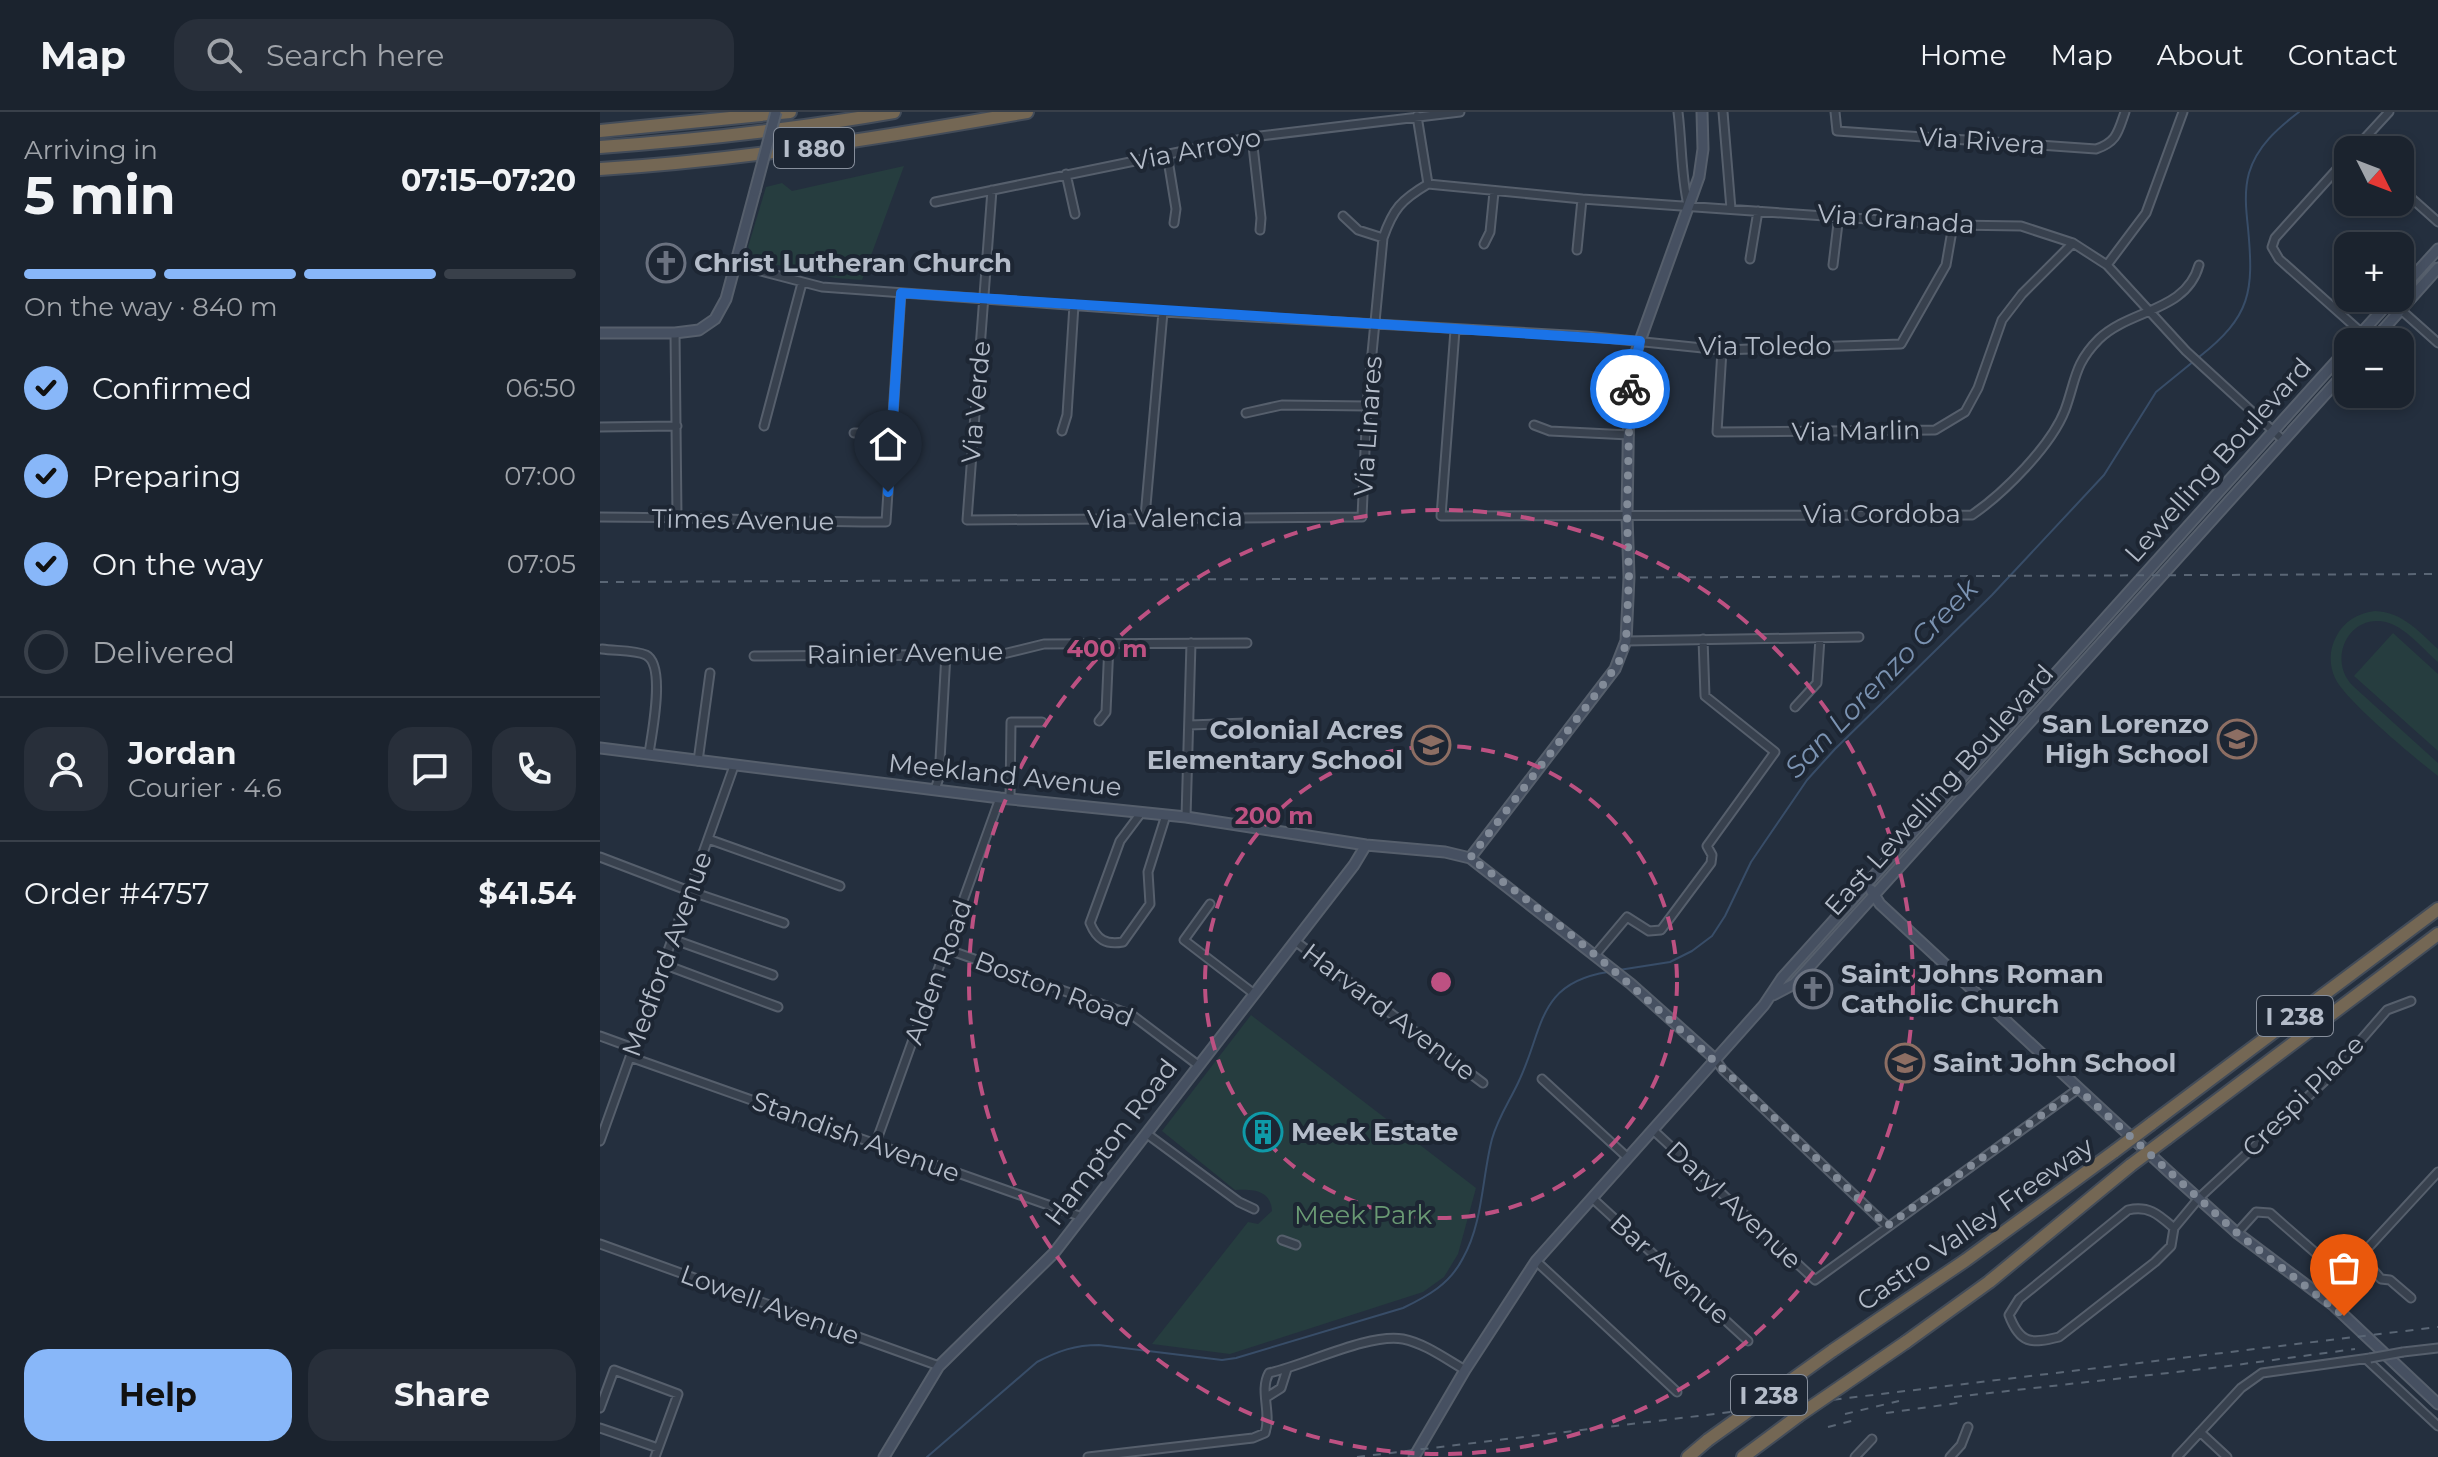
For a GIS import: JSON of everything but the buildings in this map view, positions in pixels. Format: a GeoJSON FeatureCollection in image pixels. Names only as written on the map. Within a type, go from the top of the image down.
{"type":"FeatureCollection","features":[{"type":"Feature","properties":{"kind":"highway","name":"I 880"},"geometry":{"type":"LineString","coordinates":[[600,131],[790,112]]}},
{"type":"Feature","properties":{"kind":"highway","name":"I 880"},"geometry":{"type":"LineString","coordinates":[[600,147],[683,141],[894,112]]}},
{"type":"Feature","properties":{"kind":"highway","name":"I 880"},"geometry":{"type":"LineString","coordinates":[[600,169],[802,150],[1027,112]]}},
{"type":"Feature","properties":{"kind":"highway","name":"Castro Valley Freeway"},"geometry":{"type":"LineString","coordinates":[[1688,1457],[1832,1351],[1966,1260],[2438,909]]}},
{"type":"Feature","properties":{"kind":"highway","name":"Castro Valley Freeway"},"geometry":{"type":"LineString","coordinates":[[1743,1457],[1996,1277],[2131,1165],[2438,934]]}},
{"type":"Feature","properties":{"kind":"main road"},"geometry":{"type":"LineString","coordinates":[[600,333],[675,333],[699,330],[715,319],[726,299],[776,112]]}},
{"type":"Feature","properties":{"kind":"main road"},"geometry":{"type":"LineString","coordinates":[[1470,858],[1615,669],[1626,641],[1629,393],[1640,341],[1699,177],[1703,149],[1702,112]]}},
{"type":"Feature","properties":{"kind":"main road"},"geometry":{"type":"LineString","coordinates":[[2414,276],[2438,249]]}},
{"type":"Feature","properties":{"kind":"main road"},"geometry":{"type":"LineString","coordinates":[[2414,296],[2438,268]]}},
{"type":"Feature","properties":{"kind":"main road"},"geometry":{"type":"LineString","coordinates":[[2366,328],[2381,312]]}},
{"type":"Feature","properties":{"kind":"main road"},"geometry":{"type":"LineString","coordinates":[[2385,328],[2400,312]]}},
{"type":"Feature","properties":{"kind":"main road","name":"Lewelling Boulevard"},"geometry":{"type":"LineString","coordinates":[[2121,602],[2334,364]]}},
{"type":"Feature","properties":{"kind":"main road","name":"Lewelling Boulevard"},"geometry":{"type":"LineString","coordinates":[[2133,608],[2334,384]]}},
{"type":"Feature","properties":{"kind":"main road","name":"East Lewelling Boulevard"},"geometry":{"type":"LineString","coordinates":[[1414,1457],[1465,1370],[1536,1261],[1773,995],[1782,978],[2121,602]]}},
{"type":"Feature","properties":{"kind":"main road","name":"East Lewelling Boulevard"},"geometry":{"type":"LineString","coordinates":[[1773,995],[1794,984],[2133,608]]}},
{"type":"Feature","properties":{"kind":"main road"},"geometry":{"type":"LineString","coordinates":[[2000,736],[2011,744]]}},
{"type":"Feature","properties":{"kind":"main road","name":"Meekland Avenue"},"geometry":{"type":"LineString","coordinates":[[600,748],[1186,817],[1470,858],[1631,984],[1715,1059]]}},
{"type":"Feature","properties":{"kind":"main road","name":"Hampton Road"},"geometry":{"type":"LineString","coordinates":[[884,1457],[939,1366],[1054,1253],[1354,865],[1366,845]]}},
{"type":"Feature","properties":{"kind":"main road"},"geometry":{"type":"LineString","coordinates":[[1868,883],[1880,904],[2078,1089],[2237,1233],[2333,1305],[2438,1404]]}},
{"type":"Feature","properties":{"kind":"street","name":"Via Arroyo"},"geometry":{"type":"LineString","coordinates":[[935,202],[1252,137],[1460,112]]}},
{"type":"Feature","properties":{"kind":"street"},"geometry":{"type":"LineString","coordinates":[[1678,112],[1682,180],[1688,205]]}},
{"type":"Feature","properties":{"kind":"street"},"geometry":{"type":"LineString","coordinates":[[1723,112],[1729,153],[1731,209]]}},
{"type":"Feature","properties":{"kind":"street","name":"Via Rivera"},"geometry":{"type":"LineString","coordinates":[[1835,112],[1837,131],[2096,149],[2111,144],[2125,112]]}},
{"type":"Feature","properties":{"kind":"street"},"geometry":{"type":"LineString","coordinates":[[2107,265],[2146,213],[2183,112]]}},
{"type":"Feature","properties":{"kind":"street"},"geometry":{"type":"LineString","coordinates":[[2368,136],[2389,112]]}},
{"type":"Feature","properties":{"kind":"street"},"geometry":{"type":"LineString","coordinates":[[1417,116],[1428,184]]}},
{"type":"Feature","properties":{"kind":"street"},"geometry":{"type":"LineString","coordinates":[[1252,137],[1260,230]]}},
{"type":"Feature","properties":{"kind":"street"},"geometry":{"type":"LineString","coordinates":[[1167,154],[1176,209],[1174,223]]}},
{"type":"Feature","properties":{"kind":"street"},"geometry":{"type":"LineString","coordinates":[[2334,173],[2275,238],[2272,247],[2279,259],[2356,328]]}},
{"type":"Feature","properties":{"kind":"street"},"geometry":{"type":"LineString","coordinates":[[1066,174],[1075,214]]}},
{"type":"Feature","properties":{"kind":"street","name":"Via Granada"},"geometry":{"type":"LineString","coordinates":[[1428,184],[1582,199],[1953,225],[2021,226],[2073,243],[2107,265],[2203,368],[2283,440]]}},
{"type":"Feature","properties":{"kind":"street","name":"Via Linares"},"geometry":{"type":"LineString","coordinates":[[1362,517],[1367,406],[1383,238],[1391,215],[1406,197],[1428,184]]}},
{"type":"Feature","properties":{"kind":"street","name":"Via Verde"},"geometry":{"type":"LineString","coordinates":[[967,520],[992,190]]}},
{"type":"Feature","properties":{"kind":"street"},"geometry":{"type":"LineString","coordinates":[[1484,244],[1490,232],[1494,192]]}},
{"type":"Feature","properties":{"kind":"street"},"geometry":{"type":"LineString","coordinates":[[1577,250],[1582,199]]}},
{"type":"Feature","properties":{"kind":"street"},"geometry":{"type":"LineString","coordinates":[[2414,201],[2438,222]]}},
{"type":"Feature","properties":{"kind":"street"},"geometry":{"type":"LineString","coordinates":[[1750,259],[1758,211]]}},
{"type":"Feature","properties":{"kind":"street"},"geometry":{"type":"LineString","coordinates":[[1833,265],[1839,215]]}},
{"type":"Feature","properties":{"kind":"street"},"geometry":{"type":"LineString","coordinates":[[1343,216],[1358,230],[1383,238]]}},
{"type":"Feature","properties":{"kind":"street","name":"Via Toledo"},"geometry":{"type":"LineString","coordinates":[[734,264],[822,287],[1163,312],[1640,341],[1722,350],[1901,344],[1946,265],[1953,225]]}},
{"type":"Feature","properties":{"kind":"street","name":"Via Marlin"},"geometry":{"type":"LineString","coordinates":[[1722,350],[1717,432],[1935,430],[1965,412],[1978,388],[2002,320],[2022,294],[2073,243]]}},
{"type":"Feature","properties":{"kind":"street","name":"Via Cordoba"},"geometry":{"type":"LineString","coordinates":[[1455,330],[1441,516],[1972,515],[1997,498],[2054,432],[2065,410],[2080,360],[2102,336],[2180,297],[2195,279],[2199,265]]}},
{"type":"Feature","properties":{"kind":"street"},"geometry":{"type":"LineString","coordinates":[[764,426],[802,283]]}},
{"type":"Feature","properties":{"kind":"street"},"geometry":{"type":"LineString","coordinates":[[854,433],[892,434],[901,293]]}},
{"type":"Feature","properties":{"kind":"street"},"geometry":{"type":"LineString","coordinates":[[1062,431],[1067,415],[1074,305]]}},
{"type":"Feature","properties":{"kind":"street"},"geometry":{"type":"LineString","coordinates":[[1145,517],[1163,312]]}},
{"type":"Feature","properties":{"kind":"street"},"geometry":{"type":"LineString","coordinates":[[2404,312],[2438,343]]}},
{"type":"Feature","properties":{"kind":"street"},"geometry":{"type":"LineString","coordinates":[[675,333],[677,517]]}},
{"type":"Feature","properties":{"kind":"street"},"geometry":{"type":"LineString","coordinates":[[1246,413],[1282,405],[1367,406]]}},
{"type":"Feature","properties":{"kind":"street"},"geometry":{"type":"LineString","coordinates":[[1534,425],[1550,431],[1629,435]]}},
{"type":"Feature","properties":{"kind":"street"},"geometry":{"type":"LineString","coordinates":[[600,427],[677,426]]}},
{"type":"Feature","properties":{"kind":"street","name":"Times Avenue"},"geometry":{"type":"LineString","coordinates":[[600,517],[886,522],[892,434]]}},
{"type":"Feature","properties":{"kind":"street","name":"Via Valencia"},"geometry":{"type":"LineString","coordinates":[[967,520],[1362,517]]}},
{"type":"Feature","properties":{"kind":"street"},"geometry":{"type":"LineString","coordinates":[[1626,641],[1859,637]]}},
{"type":"Feature","properties":{"kind":"street"},"geometry":{"type":"LineString","coordinates":[[1795,707],[1817,683],[1820,638]]}},
{"type":"Feature","properties":{"kind":"street"},"geometry":{"type":"LineString","coordinates":[[1599,958],[1627,917],[1649,931],[1661,930],[1711,863],[1712,855],[1707,846],[1775,752],[1705,696],[1703,639]]}},
{"type":"Feature","properties":{"kind":"street"},"geometry":{"type":"LineString","coordinates":[[1186,817],[1191,643]]}},
{"type":"Feature","properties":{"kind":"street","name":"Rainier Avenue"},"geometry":{"type":"LineString","coordinates":[[754,656],[1003,654],[1044,644],[1247,643]]}},
{"type":"Feature","properties":{"kind":"street"},"geometry":{"type":"LineString","coordinates":[[1099,721],[1106,712],[1109,644]]}},
{"type":"Feature","properties":{"kind":"street"},"geometry":{"type":"LineString","coordinates":[[602,649],[645,654],[655,662],[657,676],[649,753]]}},
{"type":"Feature","properties":{"kind":"street"},"geometry":{"type":"LineString","coordinates":[[935,789],[939,778],[946,654]]}},
{"type":"Feature","properties":{"kind":"street"},"geometry":{"type":"LineString","coordinates":[[698,761],[710,673]]}},
{"type":"Feature","properties":{"kind":"street","name":"Alden Road"},"geometry":{"type":"LineString","coordinates":[[875,1145],[1005,798],[1011,722],[1042,722]]}},
{"type":"Feature","properties":{"kind":"street"},"geometry":{"type":"LineString","coordinates":[[1189,725],[1247,723]]}},
{"type":"Feature","properties":{"kind":"street","name":"Medford Avenue"},"geometry":{"type":"LineString","coordinates":[[600,1141],[734,766]]}},
{"type":"Feature","properties":{"kind":"street"},"geometry":{"type":"LineString","coordinates":[[1141,813],[1120,841],[1090,923],[1102,941],[1112,944],[1123,942],[1150,904],[1148,872],[1166,815]]}},
{"type":"Feature","properties":{"kind":"street"},"geometry":{"type":"LineString","coordinates":[[708,839],[840,886]]}},
{"type":"Feature","properties":{"kind":"street"},"geometry":{"type":"LineString","coordinates":[[600,857],[784,923]]}},
{"type":"Feature","properties":{"kind":"street"},"geometry":{"type":"LineString","coordinates":[[1210,904],[1184,940],[1253,993]]}},
{"type":"Feature","properties":{"kind":"street"},"geometry":{"type":"LineString","coordinates":[[672,939],[773,975]]}},
{"type":"Feature","properties":{"kind":"street","name":"Harvard Avenue"},"geometry":{"type":"LineString","coordinates":[[1295,941],[1483,1083]]}},
{"type":"Feature","properties":{"kind":"street","name":"Boston Road"},"geometry":{"type":"LineString","coordinates":[[946,949],[1132,1015],[1198,1065]]}},
{"type":"Feature","properties":{"kind":"street"},"geometry":{"type":"LineString","coordinates":[[663,964],[778,1007]]}},
{"type":"Feature","properties":{"kind":"street","name":"Crespi Place"},"geometry":{"type":"LineString","coordinates":[[2174,1228],[2153,1211],[2141,1207],[2128,1210],[2019,1299],[2009,1315],[2015,1332],[2027,1341],[2039,1342],[2059,1337],[2155,1262],[2171,1246],[2174,1228],[2199,1198],[2328,1078],[2387,1010],[2411,1001]]}},
{"type":"Feature","properties":{"kind":"street"},"geometry":{"type":"LineString","coordinates":[[600,1036],[633,1048]]}},
{"type":"Feature","properties":{"kind":"street","name":"Standish Avenue"},"geometry":{"type":"LineString","coordinates":[[630,1057],[1082,1217]]}},
{"type":"Feature","properties":{"kind":"street","name":"Meekland Avenue"},"geometry":{"type":"LineString","coordinates":[[1715,1059],[1887,1226]]}},
{"type":"Feature","properties":{"kind":"street"},"geometry":{"type":"LineString","coordinates":[[1542,1079],[1628,1158]]}},
{"type":"Feature","properties":{"kind":"street"},"geometry":{"type":"LineString","coordinates":[[1887,1226],[2078,1089]]}},
{"type":"Feature","properties":{"kind":"street","name":"Daryl Avenue"},"geometry":{"type":"LineString","coordinates":[[1653,1130],[1815,1280],[1887,1226]]}},
{"type":"Feature","properties":{"kind":"street"},"geometry":{"type":"LineString","coordinates":[[1147,1134],[1239,1202],[1254,1209]]}},
{"type":"Feature","properties":{"kind":"street"},"geometry":{"type":"LineString","coordinates":[[2237,1233],[2256,1212],[2264,1211],[2275,1216],[2342,1276],[2438,1172]]}},
{"type":"Feature","properties":{"kind":"street","name":"Bar Avenue"},"geometry":{"type":"LineString","coordinates":[[1592,1198],[1748,1341]]}},
{"type":"Feature","properties":{"kind":"street"},"geometry":{"type":"LineString","coordinates":[[1282,1240],[1296,1245]]}},
{"type":"Feature","properties":{"kind":"street","name":"Lowell Avenue"},"geometry":{"type":"LineString","coordinates":[[600,1244],[939,1366]]}},
{"type":"Feature","properties":{"kind":"street"},"geometry":{"type":"LineString","coordinates":[[2362,1257],[2381,1279],[2390,1280],[2411,1298]]}},
{"type":"Feature","properties":{"kind":"street"},"geometry":{"type":"LineString","coordinates":[[1536,1261],[1677,1392]]}},
{"type":"Feature","properties":{"kind":"street"},"geometry":{"type":"LineString","coordinates":[[1088,1457],[1253,1438],[1265,1433],[1268,1425],[1263,1383],[1269,1373],[1378,1339],[1403,1339],[1465,1370]]}},
{"type":"Feature","properties":{"kind":"street"},"geometry":{"type":"LineString","coordinates":[[2177,1457],[2241,1388],[2262,1373],[2438,1348]]}},
{"type":"Feature","properties":{"kind":"street"},"geometry":{"type":"LineString","coordinates":[[2368,1358],[2438,1426]]}},
{"type":"Feature","properties":{"kind":"street"},"geometry":{"type":"LineString","coordinates":[[1267,1397],[1281,1388],[1287,1369]]}},
{"type":"Feature","properties":{"kind":"street"},"geometry":{"type":"LineString","coordinates":[[600,1408],[603,1389],[614,1370],[678,1394],[655,1457]]}},
{"type":"Feature","properties":{"kind":"street"},"geometry":{"type":"LineString","coordinates":[[1950,1457],[1961,1445],[1968,1427]]}},
{"type":"Feature","properties":{"kind":"street"},"geometry":{"type":"LineString","coordinates":[[600,1428],[658,1448]]}},
{"type":"Feature","properties":{"kind":"street"},"geometry":{"type":"LineString","coordinates":[[2200,1432],[2227,1457]]}},
{"type":"Feature","properties":{"kind":"street"},"geometry":{"type":"LineString","coordinates":[[1855,1457],[1872,1439]]}},
{"type":"Feature","properties":{"kind":"green space"},"geometry":{"type":"Polygon","coordinates":[[[904,166],[862,280],[835,278],[755,260],[748,247],[766,187],[782,183],[792,191],[904,166]]]}},
{"type":"Feature","properties":{"kind":"green space"},"geometry":{"type":"Polygon","coordinates":[[[2375,611],[2394,615],[2417,630],[2438,649],[2438,662],[2402,630],[2389,623],[2375,621],[2363,624],[2346,640],[2342,651],[2345,675],[2353,686],[2438,763],[2438,776],[2366,714],[2341,688],[2333,673],[2331,652],[2339,631],[2352,619],[2375,611]]]}},
{"type":"Feature","properties":{"kind":"green space"},"geometry":{"type":"Polygon","coordinates":[[[2393,633],[2438,674],[2438,751],[2354,676],[2393,633]]]}},
{"type":"Feature","properties":{"kind":"green space","name":"Meek Park"},"geometry":{"type":"Polygon","coordinates":[[[1251,1015],[1476,1188],[1458,1254],[1444,1277],[1423,1292],[1230,1354],[1152,1344],[1248,1222],[1258,1224],[1272,1211],[1265,1195],[1235,1190],[1162,1131],[1251,1015]]]}},
{"type":"Feature","properties":{"kind":"waterway","name":"San Lorenzo Creek"},"geometry":{"type":"LineString","coordinates":[[2199,357],[2229,329],[2245,301],[2250,269],[2246,194],[2253,163],[2269,138],[2299,112]]}},
{"type":"Feature","properties":{"kind":"waterway","name":"San Lorenzo Creek"},"geometry":{"type":"LineString","coordinates":[[1619,970],[1670,962],[1712,936],[1751,862],[1807,780],[1992,595],[2104,475],[2156,392],[2194,361]]}},
{"type":"Feature","properties":{"kind":"waterway","name":"San Lorenzo Creek"},"geometry":{"type":"LineString","coordinates":[[927,1457],[1037,1362],[1060,1352],[1099,1345],[1222,1360],[1236,1358],[1403,1308],[1438,1288],[1458,1267],[1470,1244],[1494,1131],[1518,1083],[1546,1012],[1567,987],[1608,972]]}},
{"type":"Feature","properties":{"kind":"railway"},"geometry":{"type":"LineString","coordinates":[[600,582],[2438,574]]}},
{"type":"Feature","properties":{"kind":"railway"},"geometry":{"type":"LineString","coordinates":[[1357,1457],[2438,1327]]}},
{"type":"Feature","properties":{"kind":"railway"},"geometry":{"type":"LineString","coordinates":[[1954,1397],[2355,1349]]}},
{"type":"Feature","properties":{"kind":"railway"},"geometry":{"type":"LineString","coordinates":[[1845,1414],[1899,1401]]}},
{"type":"Feature","properties":{"kind":"railway"},"geometry":{"type":"LineString","coordinates":[[1886,1413],[1965,1402]]}},
{"type":"Feature","properties":{"kind":"railway"},"geometry":{"type":"LineString","coordinates":[[1828,1427],[1859,1419]]}},
{"type":"Feature","properties":{"kind":"way so far"},"geometry":{"type":"LineString","coordinates":[[1630,389],[1629,577],[1623,655],[1470,858],[1581,943],[1664,1012],[1887,1226],[2078,1089],[2237,1233],[2344,1316]]}},
{"type":"Feature","properties":{"kind":"place","name":"Christ Lutheran Church"},"geometry":{"type":"Point","coordinates":[666,263]}},
{"type":"Feature","properties":{"kind":"place","name":"San Lorenzo High School"},"geometry":{"type":"Point","coordinates":[2237,739]}},
{"type":"Feature","properties":{"kind":"place","name":"Colonial Acres Elementary School"},"geometry":{"type":"Point","coordinates":[1431,745]}},
{"type":"Feature","properties":{"kind":"place","name":"Saint Johns Roman Catholic Church"},"geometry":{"type":"Point","coordinates":[1813,989]}},
{"type":"Feature","properties":{"kind":"place","name":"Saint John School"},"geometry":{"type":"Point","coordinates":[1905,1063]}},
{"type":"Feature","properties":{"kind":"place","name":"Meek Estate"},"geometry":{"type":"Point","coordinates":[1263,1132]}},
{"type":"Feature","properties":{"kind":"route"},"geometry":{"type":"LineString","coordinates":[[888,492],[901,293],[1640,341],[1630,389]]}}]}
